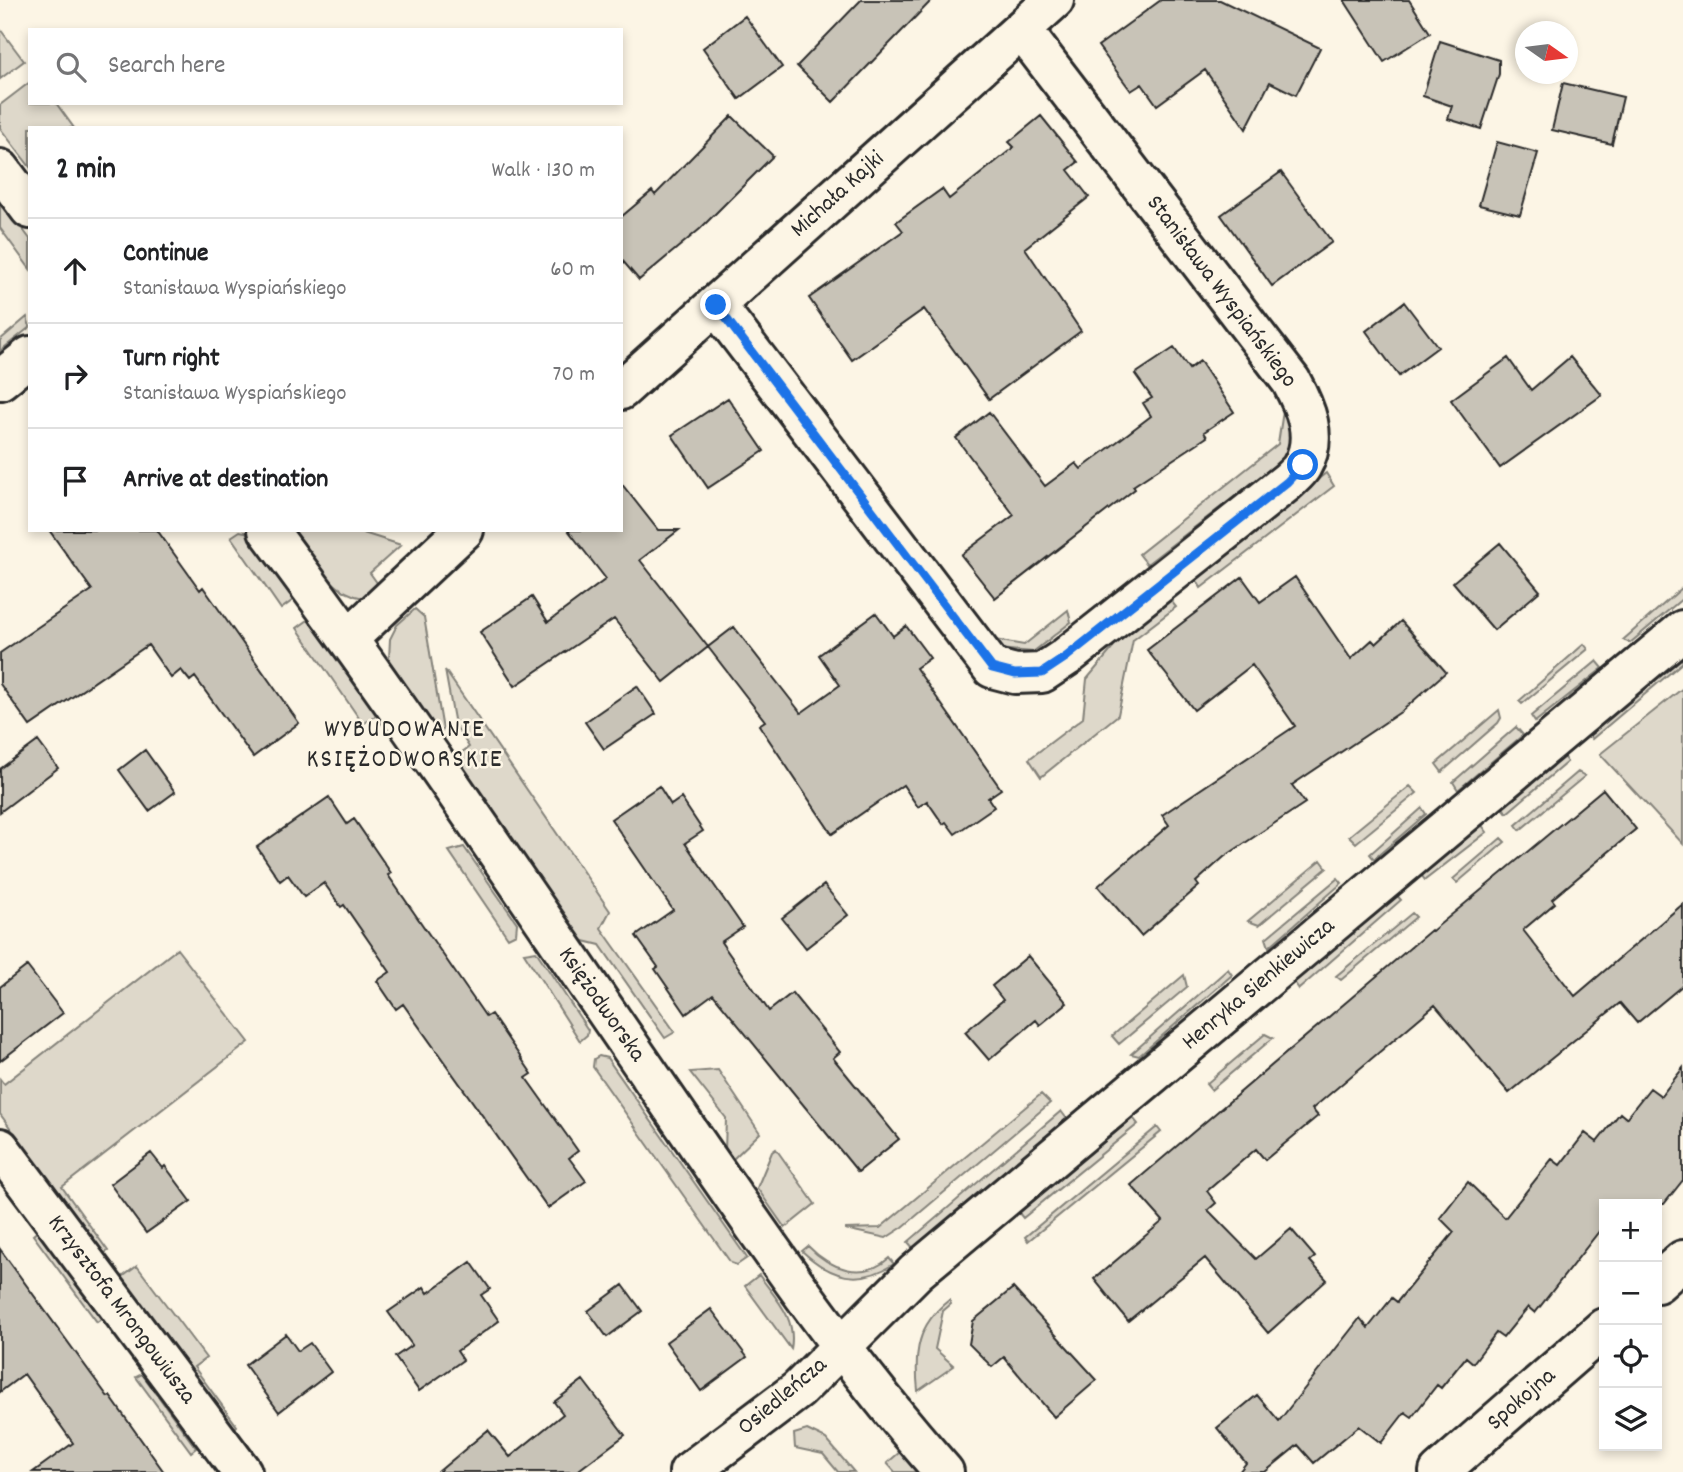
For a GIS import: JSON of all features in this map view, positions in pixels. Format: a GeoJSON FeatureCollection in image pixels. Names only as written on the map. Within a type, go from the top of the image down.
{"type":"FeatureCollection","features":[{"type":"Feature","properties":{"kind":"street","name":"Michała Kajki"},"geometry":{"type":"LineString","coordinates":[[623,388],[1054,0]]}},
{"type":"Feature","properties":{"kind":"street","name":"Stanisława Wyspiańskiego"},"geometry":{"type":"LineString","coordinates":[[716,305],[992,668],[1015,674],[1042,673],[1066,657],[1287,482],[1303,465],[1311,437],[1306,408],[1291,381],[1022,30]]}},
{"type":"Feature","properties":{"kind":"street"},"geometry":{"type":"LineString","coordinates":[[0,169],[28,206]]}},
{"type":"Feature","properties":{"kind":"street"},"geometry":{"type":"LineString","coordinates":[[0,380],[28,358]]}},
{"type":"Feature","properties":{"kind":"street","name":"Księżodworska"},"geometry":{"type":"LineString","coordinates":[[270,532],[349,638],[757,1231],[904,1427],[944,1472]]}},
{"type":"Feature","properties":{"kind":"street"},"geometry":{"type":"LineString","coordinates":[[349,638],[462,532]]}},
{"type":"Feature","properties":{"kind":"street","name":"Henryka Sienkiewicza"},"geometry":{"type":"LineString","coordinates":[[842,1346],[916,1272],[1683,630]]}},
{"type":"Feature","properties":{"kind":"street","name":"Krzysztofa Mrongowiusza"},"geometry":{"type":"LineString","coordinates":[[0,1148],[242,1472]]}},
{"type":"Feature","properties":{"kind":"street"},"geometry":{"type":"LineString","coordinates":[[1662,1279],[1683,1260]]}},
{"type":"Feature","properties":{"kind":"street","name":"Spokojna"},"geometry":{"type":"LineString","coordinates":[[1439,1472],[1599,1332]]}},
{"type":"Feature","properties":{"kind":"street","name":"Osiedleńcza"},"geometry":{"type":"LineString","coordinates":[[690,1472],[798,1390],[842,1346]]}},
{"type":"Feature","properties":{"kind":"shaded area"},"geometry":{"type":"Polygon","coordinates":[[[0,29],[24,61],[0,79],[0,29]]]}},
{"type":"Feature","properties":{"kind":"shaded area"},"geometry":{"type":"Polygon","coordinates":[[[28,84],[28,105],[57,105],[73,126],[28,126],[28,164],[0,128],[0,105],[28,84]]]}},
{"type":"Feature","properties":{"kind":"shaded area"},"geometry":{"type":"Polygon","coordinates":[[[0,199],[28,236],[28,266],[0,228],[0,199]]]}},
{"type":"Feature","properties":{"kind":"shaded area"},"geometry":{"type":"Polygon","coordinates":[[[27,317],[28,329],[0,351],[0,340],[27,317]]]}},
{"type":"Feature","properties":{"kind":"shaded area"},"geometry":{"type":"Polygon","coordinates":[[[1283,411],[1291,436],[1282,460],[1147,564],[1139,554],[1278,444],[1283,411]]]}},
{"type":"Feature","properties":{"kind":"shaded area"},"geometry":{"type":"Polygon","coordinates":[[[1326,473],[1334,486],[1201,588],[1195,577],[1326,473]]]}},
{"type":"Feature","properties":{"kind":"shaded area"},"geometry":{"type":"Polygon","coordinates":[[[238,532],[250,533],[300,595],[281,609],[231,537],[238,532]]]}},
{"type":"Feature","properties":{"kind":"shaded area"},"geometry":{"type":"Polygon","coordinates":[[[294,532],[360,532],[401,545],[370,573],[380,587],[364,598],[341,589],[315,562],[294,532]]]}},
{"type":"Feature","properties":{"kind":"shaded area"},"geometry":{"type":"Polygon","coordinates":[[[1683,587],[1683,598],[1630,643],[1623,640],[1683,587]]]}},
{"type":"Feature","properties":{"kind":"shaded area"},"geometry":{"type":"Polygon","coordinates":[[[1167,596],[1176,607],[1133,640],[1118,715],[1041,777],[1029,759],[1083,718],[1087,679],[1113,648],[1116,633],[1167,596]]]}},
{"type":"Feature","properties":{"kind":"shaded area"},"geometry":{"type":"Polygon","coordinates":[[[415,609],[424,617],[443,730],[439,734],[389,660],[390,639],[397,625],[415,609]]]}},
{"type":"Feature","properties":{"kind":"shaded area"},"geometry":{"type":"Polygon","coordinates":[[[1068,610],[1071,622],[1033,652],[998,649],[983,638],[1024,645],[1068,610]]]}},
{"type":"Feature","properties":{"kind":"shaded area"},"geometry":{"type":"Polygon","coordinates":[[[311,618],[377,715],[363,724],[297,628],[311,618]]]}},
{"type":"Feature","properties":{"kind":"shaded area"},"geometry":{"type":"Polygon","coordinates":[[[1584,644],[1588,649],[1522,704],[1519,701],[1584,644]]]}},
{"type":"Feature","properties":{"kind":"shaded area"},"geometry":{"type":"Polygon","coordinates":[[[1680,655],[1683,662],[1592,739],[1588,734],[1680,655]]]}},
{"type":"Feature","properties":{"kind":"shaded area"},"geometry":{"type":"Polygon","coordinates":[[[1597,661],[1603,668],[1535,722],[1531,716],[1597,661]]]}},
{"type":"Feature","properties":{"kind":"shaded area"},"geometry":{"type":"Polygon","coordinates":[[[445,670],[610,911],[601,928],[675,1032],[665,1038],[600,945],[580,940],[451,760],[469,747],[455,725],[445,670]]]}},
{"type":"Feature","properties":{"kind":"shaded area"},"geometry":{"type":"Polygon","coordinates":[[[1683,688],[1683,844],[1600,754],[1683,688]]]}},
{"type":"Feature","properties":{"kind":"shaded area"},"geometry":{"type":"Polygon","coordinates":[[[1499,710],[1501,718],[1498,723],[1442,772],[1436,764],[1499,710]]]}},
{"type":"Feature","properties":{"kind":"shaded area"},"geometry":{"type":"Polygon","coordinates":[[[1516,727],[1523,735],[1458,790],[1453,782],[1516,727]]]}},
{"type":"Feature","properties":{"kind":"shaded area"},"geometry":{"type":"Polygon","coordinates":[[[1562,755],[1567,762],[1507,813],[1501,805],[1562,755]]]}},
{"type":"Feature","properties":{"kind":"shaded area"},"geometry":{"type":"Polygon","coordinates":[[[1578,772],[1585,776],[1520,830],[1516,825],[1578,772]]]}},
{"type":"Feature","properties":{"kind":"shaded area"},"geometry":{"type":"Polygon","coordinates":[[[1410,786],[1417,793],[1356,843],[1349,836],[1410,786]]]}},
{"type":"Feature","properties":{"kind":"shaded area"},"geometry":{"type":"Polygon","coordinates":[[[1422,808],[1426,814],[1374,859],[1370,854],[1422,808]]]}},
{"type":"Feature","properties":{"kind":"shaded area"},"geometry":{"type":"Polygon","coordinates":[[[1481,824],[1487,832],[1425,880],[1419,872],[1481,824]]]}},
{"type":"Feature","properties":{"kind":"shaded area"},"geometry":{"type":"Polygon","coordinates":[[[1501,838],[1505,842],[1457,883],[1453,879],[1501,838]]]}},
{"type":"Feature","properties":{"kind":"shaded area"},"geometry":{"type":"Polygon","coordinates":[[[464,847],[517,923],[516,934],[508,938],[449,851],[464,847]]]}},
{"type":"Feature","properties":{"kind":"shaded area"},"geometry":{"type":"Polygon","coordinates":[[[1321,860],[1327,868],[1259,925],[1248,921],[1321,860]]]}},
{"type":"Feature","properties":{"kind":"shaded area"},"geometry":{"type":"Polygon","coordinates":[[[1338,878],[1342,883],[1269,947],[1266,938],[1338,878]]]}},
{"type":"Feature","properties":{"kind":"shaded area"},"geometry":{"type":"Polygon","coordinates":[[[1395,893],[1401,900],[1299,989],[1294,982],[1395,893]]]}},
{"type":"Feature","properties":{"kind":"shaded area"},"geometry":{"type":"Polygon","coordinates":[[[1412,913],[1416,917],[1341,980],[1336,976],[1412,913]]]}},
{"type":"Feature","properties":{"kind":"shaded area"},"geometry":{"type":"Polygon","coordinates":[[[177,949],[249,1042],[62,1187],[108,1251],[103,1254],[0,1114],[0,1079],[4,1084],[177,949]]]}},
{"type":"Feature","properties":{"kind":"shaded area"},"geometry":{"type":"Polygon","coordinates":[[[536,951],[588,1030],[587,1035],[580,1041],[524,953],[536,951]]]}},
{"type":"Feature","properties":{"kind":"shaded area"},"geometry":{"type":"Polygon","coordinates":[[[1228,969],[1232,975],[1139,1056],[1131,1054],[1228,969]]]}},
{"type":"Feature","properties":{"kind":"shaded area"},"geometry":{"type":"Polygon","coordinates":[[[1184,975],[1187,987],[1119,1044],[1112,1036],[1184,975]]]}},
{"type":"Feature","properties":{"kind":"shaded area"},"geometry":{"type":"Polygon","coordinates":[[[1265,1034],[1273,1038],[1211,1090],[1206,1084],[1265,1034]]]}},
{"type":"Feature","properties":{"kind":"shaded area"},"geometry":{"type":"Polygon","coordinates":[[[599,1056],[607,1058],[747,1258],[737,1265],[731,1263],[593,1067],[594,1059],[599,1056]]]}},
{"type":"Feature","properties":{"kind":"shaded area"},"geometry":{"type":"Polygon","coordinates":[[[718,1070],[760,1133],[732,1160],[725,1152],[726,1118],[690,1072],[718,1070]]]}},
{"type":"Feature","properties":{"kind":"shaded area"},"geometry":{"type":"Polygon","coordinates":[[[1041,1094],[1050,1103],[903,1227],[886,1238],[845,1229],[880,1228],[1041,1094]]]}},
{"type":"Feature","properties":{"kind":"shaded area"},"geometry":{"type":"Polygon","coordinates":[[[1061,1111],[1067,1119],[914,1249],[908,1242],[1061,1111]]]}},
{"type":"Feature","properties":{"kind":"shaded area"},"geometry":{"type":"Polygon","coordinates":[[[1133,1118],[1138,1124],[1023,1218],[1018,1212],[1133,1118]]]}},
{"type":"Feature","properties":{"kind":"shaded area"},"geometry":{"type":"Polygon","coordinates":[[[1157,1127],[1161,1132],[1028,1241],[1025,1237],[1157,1127]]]}},
{"type":"Feature","properties":{"kind":"shaded area"},"geometry":{"type":"Polygon","coordinates":[[[776,1149],[815,1204],[785,1228],[757,1188],[772,1152],[776,1149]]]}},
{"type":"Feature","properties":{"kind":"shaded area"},"geometry":{"type":"Polygon","coordinates":[[[38,1231],[101,1319],[97,1322],[33,1235],[38,1231]]]}},
{"type":"Feature","properties":{"kind":"shaded area"},"geometry":{"type":"Polygon","coordinates":[[[808,1246],[826,1261],[847,1269],[868,1269],[889,1258],[894,1264],[869,1275],[846,1276],[824,1268],[813,1260],[802,1251],[808,1246]]]}},
{"type":"Feature","properties":{"kind":"shaded area"},"geometry":{"type":"Polygon","coordinates":[[[137,1266],[206,1358],[194,1367],[237,1426],[233,1430],[121,1278],[137,1266]]]}},
{"type":"Feature","properties":{"kind":"shaded area"},"geometry":{"type":"Polygon","coordinates":[[[759,1275],[788,1318],[791,1349],[745,1286],[759,1275]]]}},
{"type":"Feature","properties":{"kind":"shaded area"},"geometry":{"type":"Polygon","coordinates":[[[949,1300],[951,1304],[943,1311],[935,1349],[954,1366],[918,1391],[920,1341],[930,1319],[949,1300]]]}},
{"type":"Feature","properties":{"kind":"shaded area"},"geometry":{"type":"Polygon","coordinates":[[[142,1374],[196,1448],[191,1452],[136,1377],[142,1374]]]}},
{"type":"Feature","properties":{"kind":"shaded area"},"geometry":{"type":"Polygon","coordinates":[[[807,1430],[826,1439],[854,1472],[838,1472],[823,1454],[795,1448],[794,1434],[807,1430]]]}},
{"type":"Feature","properties":{"kind":"shaded area"},"geometry":{"type":"Polygon","coordinates":[[[900,1452],[917,1472],[895,1472],[887,1463],[900,1452]]]}},
{"type":"Feature","properties":{"kind":"building"},"geometry":{"type":"Polygon","coordinates":[[[861,0],[932,0],[833,102],[797,66],[861,0]]]}},
{"type":"Feature","properties":{"kind":"building"},"geometry":{"type":"Polygon","coordinates":[[[1161,0],[1220,0],[1320,48],[1296,95],[1270,82],[1246,129],[1205,70],[1157,105],[1142,84],[1131,91],[1098,46],[1161,0]]]}},
{"type":"Feature","properties":{"kind":"building"},"geometry":{"type":"Polygon","coordinates":[[[1344,0],[1409,0],[1430,33],[1384,62],[1344,0]]]}},
{"type":"Feature","properties":{"kind":"building"},"geometry":{"type":"Polygon","coordinates":[[[745,16],[782,67],[739,99],[703,48],[745,16]]]}},
{"type":"Feature","properties":{"kind":"building"},"geometry":{"type":"Polygon","coordinates":[[[1440,41],[1499,60],[1499,74],[1481,129],[1448,119],[1452,106],[1423,96],[1440,41]]]}},
{"type":"Feature","properties":{"kind":"building"},"geometry":{"type":"Polygon","coordinates":[[[1563,84],[1623,97],[1612,144],[1552,130],[1563,84]]]}},
{"type":"Feature","properties":{"kind":"building"},"geometry":{"type":"Polygon","coordinates":[[[732,116],[773,156],[700,229],[639,280],[623,261],[623,215],[652,191],[655,195],[732,116]]]}},
{"type":"Feature","properties":{"kind":"building"},"geometry":{"type":"Polygon","coordinates":[[[1041,116],[1078,162],[1068,170],[1089,197],[1025,248],[1081,331],[989,399],[924,309],[852,360],[809,298],[903,231],[896,222],[942,189],[949,199],[1014,147],[1009,142],[1041,116]]]}},
{"type":"Feature","properties":{"kind":"building"},"geometry":{"type":"Polygon","coordinates":[[[1497,142],[1538,153],[1520,215],[1479,205],[1497,142]]]}},
{"type":"Feature","properties":{"kind":"building"},"geometry":{"type":"Polygon","coordinates":[[[1281,172],[1332,242],[1272,286],[1221,215],[1281,172]]]}},
{"type":"Feature","properties":{"kind":"building"},"geometry":{"type":"Polygon","coordinates":[[[1404,302],[1438,347],[1399,376],[1366,331],[1404,302]]]}},
{"type":"Feature","properties":{"kind":"building"},"geometry":{"type":"Polygon","coordinates":[[[1174,348],[1189,369],[1200,361],[1234,412],[1204,432],[1207,437],[1133,486],[1135,489],[995,598],[961,555],[1014,515],[956,438],[989,412],[1045,486],[1076,463],[1081,469],[1151,416],[1143,403],[1152,398],[1135,374],[1174,348]]]}},
{"type":"Feature","properties":{"kind":"building"},"geometry":{"type":"Polygon","coordinates":[[[1570,357],[1602,395],[1500,468],[1451,400],[1508,358],[1531,390],[1570,357]]]}},
{"type":"Feature","properties":{"kind":"building"},"geometry":{"type":"Polygon","coordinates":[[[728,398],[764,451],[708,488],[672,435],[728,398]]]}},
{"type":"Feature","properties":{"kind":"building"},"geometry":{"type":"Polygon","coordinates":[[[623,486],[658,530],[679,530],[640,560],[708,647],[664,682],[614,619],[515,686],[480,632],[532,597],[548,622],[606,579],[570,532],[623,532],[623,486]]]}},
{"type":"Feature","properties":{"kind":"building"},"geometry":{"type":"Polygon","coordinates":[[[50,532],[158,532],[200,590],[203,587],[299,723],[253,757],[195,677],[190,681],[181,670],[171,678],[148,645],[30,726],[0,684],[0,653],[92,590],[50,532]]]}},
{"type":"Feature","properties":{"kind":"building"},"geometry":{"type":"Polygon","coordinates":[[[1500,543],[1540,591],[1494,630],[1453,582],[1500,543]]]}},
{"type":"Feature","properties":{"kind":"building"},"geometry":{"type":"Polygon","coordinates":[[[1242,577],[1260,602],[1295,577],[1351,659],[1372,640],[1376,644],[1401,621],[1446,672],[1402,711],[1292,785],[1305,803],[1224,857],[1196,882],[1199,886],[1141,936],[1098,886],[1169,825],[1162,815],[1295,726],[1252,665],[1194,710],[1147,650],[1242,577]]]}},
{"type":"Feature","properties":{"kind":"building"},"geometry":{"type":"Polygon","coordinates":[[[876,613],[893,636],[906,626],[930,658],[916,668],[1001,789],[988,798],[994,807],[955,834],[946,822],[943,824],[927,801],[918,807],[903,785],[832,834],[759,725],[765,721],[708,647],[734,627],[801,713],[840,685],[819,655],[876,613]]]}},
{"type":"Feature","properties":{"kind":"building"},"geometry":{"type":"Polygon","coordinates":[[[637,686],[656,714],[604,749],[585,722],[637,686]]]}},
{"type":"Feature","properties":{"kind":"building"},"geometry":{"type":"Polygon","coordinates":[[[38,741],[58,768],[0,812],[0,769],[38,741]]]}},
{"type":"Feature","properties":{"kind":"building"},"geometry":{"type":"Polygon","coordinates":[[[145,750],[175,792],[149,811],[119,770],[145,750]]]}},
{"type":"Feature","properties":{"kind":"building"},"geometry":{"type":"Polygon","coordinates":[[[659,786],[671,805],[681,798],[703,831],[685,843],[743,927],[721,942],[769,1011],[792,993],[840,1052],[833,1058],[899,1139],[858,1172],[713,994],[686,1014],[636,936],[673,910],[611,819],[659,786]]]}},
{"type":"Feature","properties":{"kind":"building"},"geometry":{"type":"Polygon","coordinates":[[[1603,789],[1636,829],[1552,899],[1555,903],[1523,930],[1575,996],[1683,904],[1683,985],[1637,1023],[1620,1003],[1509,1093],[1435,1005],[1312,1109],[1318,1116],[1265,1160],[1256,1149],[1207,1191],[1216,1203],[1208,1210],[1256,1259],[1291,1229],[1315,1257],[1310,1261],[1327,1280],[1268,1333],[1205,1258],[1128,1321],[1094,1279],[1163,1221],[1131,1185],[1431,930],[1603,789]]]}},
{"type":"Feature","properties":{"kind":"building"},"geometry":{"type":"Polygon","coordinates":[[[329,797],[347,824],[354,819],[391,873],[388,875],[486,1017],[491,1014],[532,1074],[526,1078],[578,1151],[569,1158],[586,1181],[548,1208],[403,1004],[396,1009],[377,981],[390,972],[344,905],[341,907],[324,883],[304,897],[288,875],[280,881],[257,847],[329,797]]]}},
{"type":"Feature","properties":{"kind":"building"},"geometry":{"type":"Polygon","coordinates":[[[824,885],[848,915],[806,948],[782,918],[824,885]]]}},
{"type":"Feature","properties":{"kind":"building"},"geometry":{"type":"Polygon","coordinates":[[[1028,956],[1067,1003],[1040,1025],[1036,1020],[989,1060],[965,1032],[1003,1000],[992,986],[1028,956]]]}},
{"type":"Feature","properties":{"kind":"building"},"geometry":{"type":"Polygon","coordinates":[[[27,966],[63,1013],[0,1061],[0,987],[27,966]]]}},
{"type":"Feature","properties":{"kind":"building"},"geometry":{"type":"Polygon","coordinates":[[[1683,1068],[1683,1180],[1664,1204],[1662,1199],[1599,1199],[1599,1231],[1535,1313],[1528,1307],[1503,1338],[1496,1333],[1473,1363],[1466,1357],[1441,1388],[1437,1385],[1412,1417],[1405,1412],[1381,1443],[1359,1426],[1314,1463],[1298,1445],[1265,1472],[1239,1472],[1246,1463],[1217,1428],[1257,1395],[1279,1421],[1360,1318],[1368,1328],[1392,1298],[1397,1302],[1454,1232],[1440,1218],[1468,1182],[1505,1218],[1552,1159],[1560,1165],[1585,1133],[1597,1142],[1620,1113],[1626,1118],[1650,1088],[1661,1096],[1683,1068]]]}},
{"type":"Feature","properties":{"kind":"building"},"geometry":{"type":"Polygon","coordinates":[[[151,1153],[163,1168],[165,1166],[191,1201],[146,1233],[110,1184],[151,1153]]]}},
{"type":"Feature","properties":{"kind":"building"},"geometry":{"type":"Polygon","coordinates":[[[0,1249],[164,1472],[33,1472],[73,1443],[24,1374],[0,1392],[0,1249]]]}},
{"type":"Feature","properties":{"kind":"building"},"geometry":{"type":"Polygon","coordinates":[[[471,1262],[490,1289],[481,1295],[499,1321],[457,1351],[463,1360],[419,1391],[395,1357],[412,1345],[388,1312],[424,1287],[428,1293],[471,1262]]]}},
{"type":"Feature","properties":{"kind":"building"},"geometry":{"type":"Polygon","coordinates":[[[623,1285],[642,1311],[607,1337],[588,1311],[623,1285]]]}},
{"type":"Feature","properties":{"kind":"building"},"geometry":{"type":"Polygon","coordinates":[[[1013,1288],[1097,1380],[1054,1417],[1004,1357],[992,1367],[969,1344],[973,1321],[1013,1288]]]}},
{"type":"Feature","properties":{"kind":"building"},"geometry":{"type":"Polygon","coordinates":[[[711,1309],[747,1357],[701,1391],[666,1342],[711,1309]]]}},
{"type":"Feature","properties":{"kind":"building"},"geometry":{"type":"Polygon","coordinates":[[[286,1334],[298,1351],[310,1343],[331,1372],[279,1412],[245,1365],[286,1334]]]}},
{"type":"Feature","properties":{"kind":"building"},"geometry":{"type":"Polygon","coordinates":[[[583,1380],[625,1435],[576,1472],[438,1472],[488,1430],[510,1457],[563,1414],[554,1402],[583,1380]]]}},
{"type":"Feature","properties":{"kind":"district","name":"WYBUDOWANIE KSIĘŻODWORSKIE"},"geometry":{"type":"Point","coordinates":[405,745]}},
{"type":"Feature","properties":{"kind":"route"},"geometry":{"type":"LineString","coordinates":[[716,305],[992,668],[1015,674],[1042,673],[1066,657],[1287,482],[1303,465]]}}]}
